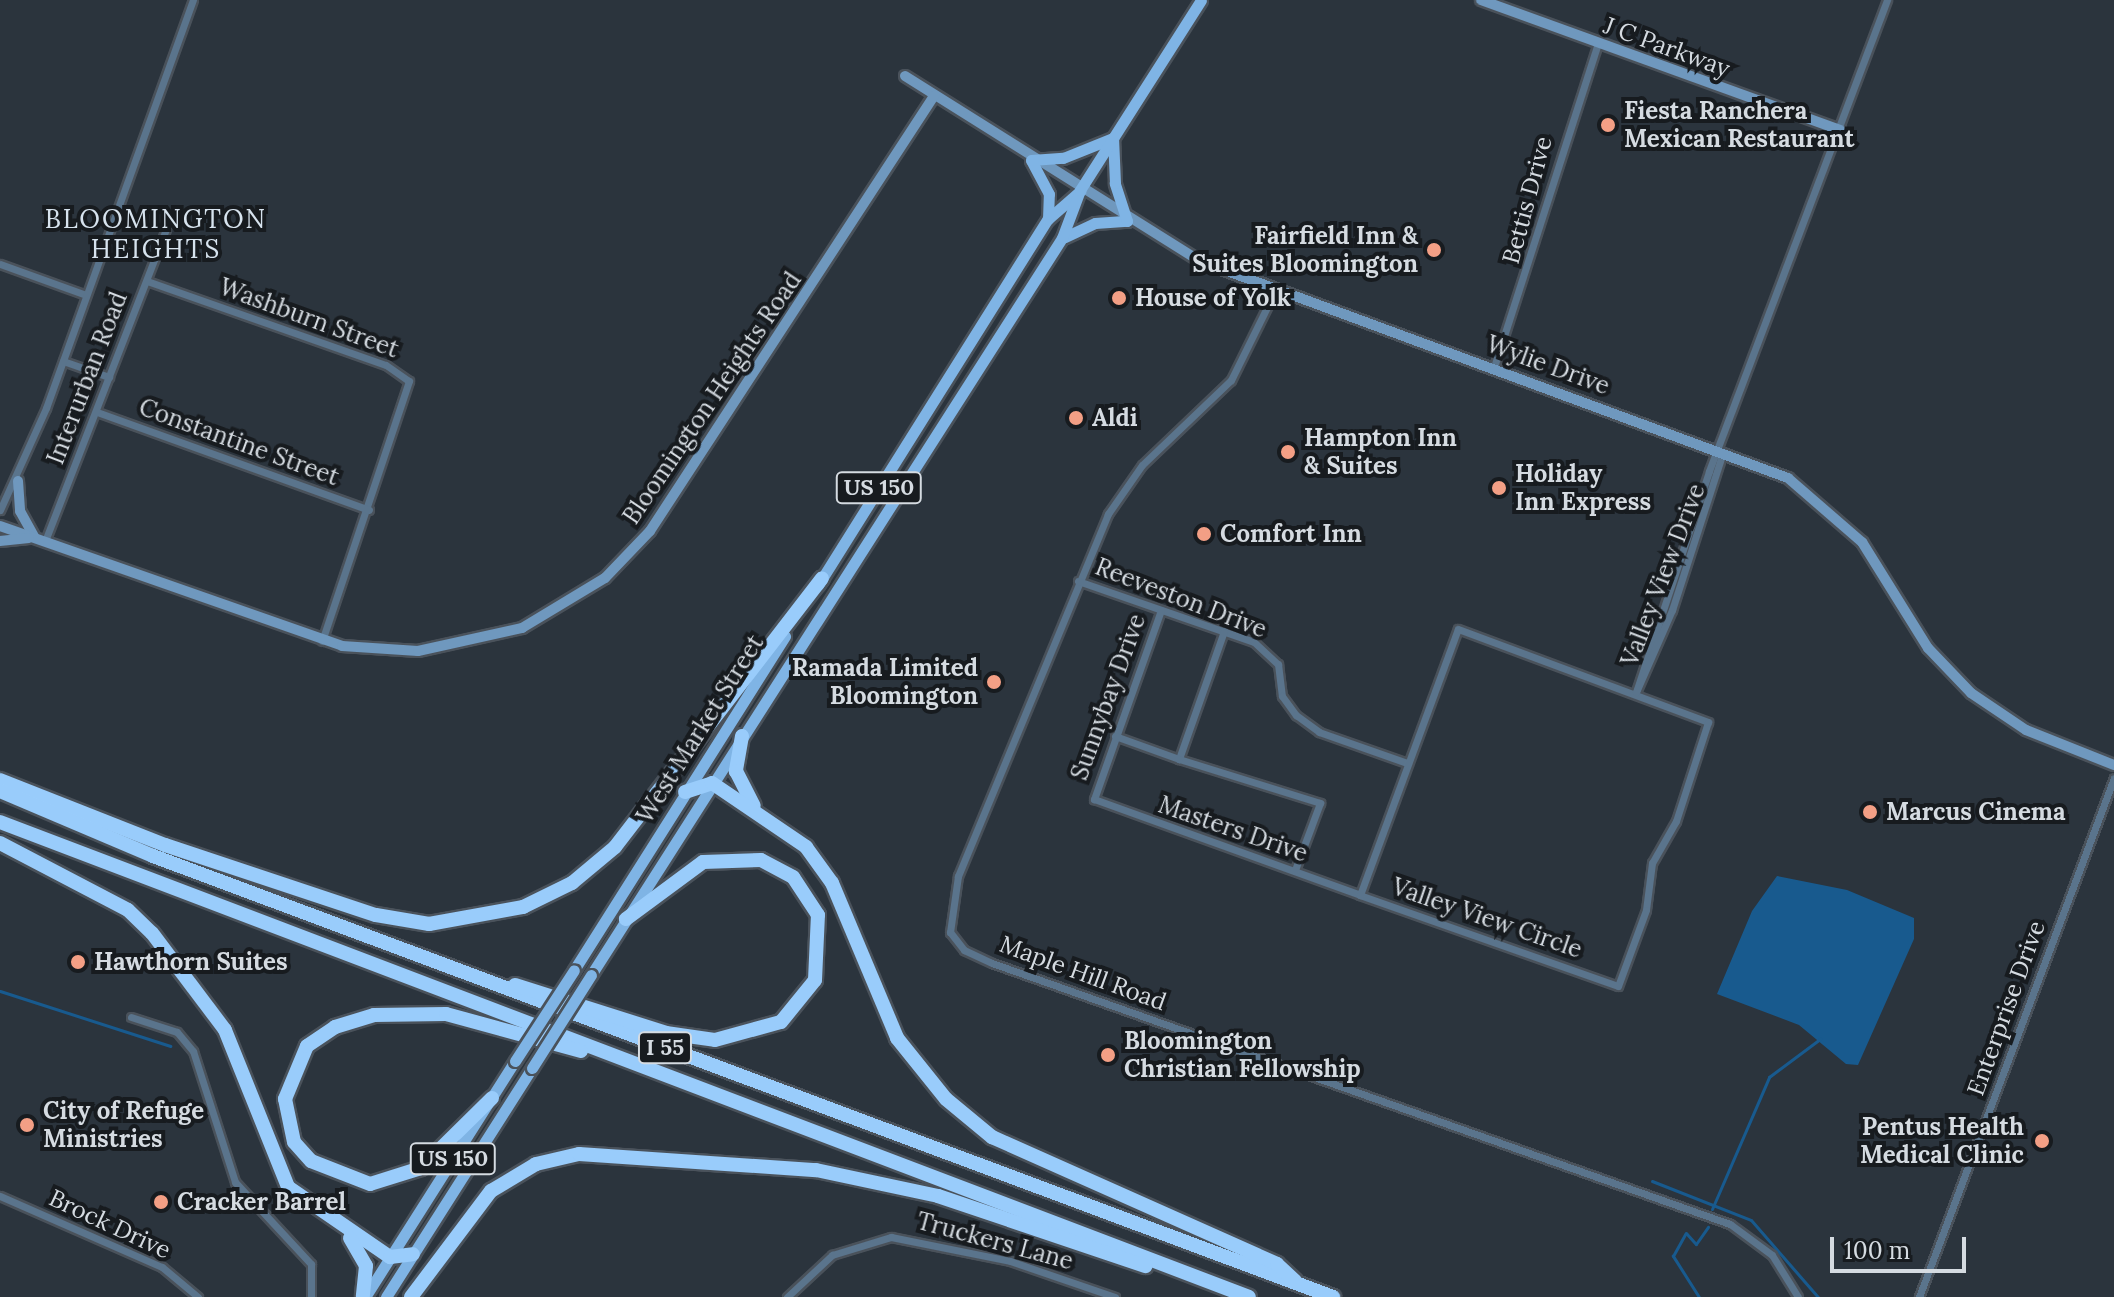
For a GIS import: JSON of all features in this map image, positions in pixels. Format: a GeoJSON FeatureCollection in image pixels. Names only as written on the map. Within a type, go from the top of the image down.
{"type":"FeatureCollection","features":[{"type":"Feature","properties":{"kind":"highway"},"geometry":{"type":"LineString","coordinates":[[0,780],[165,845],[376,915],[429,924],[509,911],[572,883],[615,847],[822,578]]}},
{"type":"Feature","properties":{"kind":"highway"},"geometry":{"type":"LineString","coordinates":[[742,736],[736,771],[759,813]]}},
{"type":"Feature","properties":{"kind":"highway"},"geometry":{"type":"LineString","coordinates":[[685,792],[712,783],[759,813],[825,870],[897,1038],[946,1099],[1021,1152],[1277,1264],[1301,1287]]}},
{"type":"Feature","properties":{"kind":"highway","name":"I 55"},"geometry":{"type":"LineString","coordinates":[[0,791],[489,982],[1333,1297]]}},
{"type":"Feature","properties":{"kind":"highway","name":"I 55"},"geometry":{"type":"LineString","coordinates":[[0,822],[595,1052],[1249,1297]]}},
{"type":"Feature","properties":{"kind":"highway"},"geometry":{"type":"LineString","coordinates":[[0,843],[128,910],[174,955],[225,1030],[279,1174],[345,1231],[390,1257],[413,1254]]}},
{"type":"Feature","properties":{"kind":"highway"},"geometry":{"type":"LineString","coordinates":[[489,982],[541,989],[666,1033],[715,1040],[781,1022],[815,980],[818,915],[793,877],[761,860],[703,862],[626,919]]}},
{"type":"Feature","properties":{"kind":"highway"},"geometry":{"type":"LineString","coordinates":[[492,1098],[421,1168],[370,1184],[311,1161],[294,1142],[285,1099],[307,1046],[335,1027],[374,1015],[446,1014],[560,1051],[595,1052]]}},
{"type":"Feature","properties":{"kind":"highway"},"geometry":{"type":"LineString","coordinates":[[411,1297],[491,1191],[536,1164],[579,1154],[816,1170],[938,1196],[1116,1260],[1188,1274]]}},
{"type":"Feature","properties":{"kind":"highway"},"geometry":{"type":"LineString","coordinates":[[345,1231],[366,1266],[364,1297]]}},
{"type":"Feature","properties":{"kind":"main road","name":"West Market Street"},"geometry":{"type":"LineString","coordinates":[[386,1297],[1062,238],[1080,190],[1201,0]]}},
{"type":"Feature","properties":{"kind":"main road","name":"J C Parkway"},"geometry":{"type":"LineString","coordinates":[[1481,0],[1840,130]]}},
{"type":"Feature","properties":{"kind":"main road","name":"Wylie Drive"},"geometry":{"type":"LineString","coordinates":[[905,76],[1031,160],[1188,256],[1723,450],[1788,478],[1842,520],[1928,648],[1987,707],[2114,765]]}},
{"type":"Feature","properties":{"kind":"main road","name":"Bloomington Heights Road"},"geometry":{"type":"LineString","coordinates":[[0,526],[322,641],[395,651],[477,643],[551,614],[618,567],[688,477],[934,96]]}},
{"type":"Feature","properties":{"kind":"main road"},"geometry":{"type":"LineString","coordinates":[[1048,219],[1049,194],[1031,160],[1063,158],[1113,138],[1115,183],[1127,221],[1095,223],[1062,238]]}},
{"type":"Feature","properties":{"kind":"main road","name":"West Market Street"},"geometry":{"type":"LineString","coordinates":[[364,1297],[1048,219],[1080,190]]}},
{"type":"Feature","properties":{"kind":"main road"},"geometry":{"type":"LineString","coordinates":[[18,481],[20,511],[40,539]]}},
{"type":"Feature","properties":{"kind":"main road"},"geometry":{"type":"LineString","coordinates":[[0,541],[40,539]]}},
{"type":"Feature","properties":{"kind":"street"},"geometry":{"type":"LineString","coordinates":[[0,510],[18,481],[193,0]]}},
{"type":"Feature","properties":{"kind":"street","name":"Valley View Drive"},"geometry":{"type":"LineString","coordinates":[[1636,692],[1709,471],[1723,450],[1887,0]]}},
{"type":"Feature","properties":{"kind":"street","name":"Bettis Drive"},"geometry":{"type":"LineString","coordinates":[[1494,367],[1598,44]]}},
{"type":"Feature","properties":{"kind":"street","name":"Interurban Road"},"geometry":{"type":"LineString","coordinates":[[40,539],[97,412],[166,229]]}},
{"type":"Feature","properties":{"kind":"street"},"geometry":{"type":"LineString","coordinates":[[0,264],[86,295]]}},
{"type":"Feature","properties":{"kind":"street","name":"Washburn Street"},"geometry":{"type":"LineString","coordinates":[[147,281],[386,365],[409,381],[369,510]]}},
{"type":"Feature","properties":{"kind":"street","name":"Maple Hill Road"},"geometry":{"type":"LineString","coordinates":[[1276,289],[1226,387],[1142,465],[1108,514],[950,900],[948,926],[959,946],[1717,1218],[1762,1245],[1798,1297]]}},
{"type":"Feature","properties":{"kind":"street"},"geometry":{"type":"LineString","coordinates":[[63,361],[109,377]]}},
{"type":"Feature","properties":{"kind":"street","name":"Constantine Street"},"geometry":{"type":"LineString","coordinates":[[97,412],[369,510]]}},
{"type":"Feature","properties":{"kind":"street"},"geometry":{"type":"LineString","coordinates":[[322,641],[369,510]]}},
{"type":"Feature","properties":{"kind":"street","name":"Reeveston Drive"},"geometry":{"type":"LineString","coordinates":[[1078,581],[1224,631],[1268,650],[1278,664],[1282,696],[1319,732],[1407,763]]}},
{"type":"Feature","properties":{"kind":"street","name":"Sunnybay Drive"},"geometry":{"type":"LineString","coordinates":[[1094,799],[1161,610]]}},
{"type":"Feature","properties":{"kind":"street","name":"Valley View Circle"},"geometry":{"type":"LineString","coordinates":[[1462,627],[1700,715],[1709,728],[1652,863],[1646,910],[1618,986],[1360,895],[1407,763],[1453,633],[1462,627]]}},
{"type":"Feature","properties":{"kind":"street"},"geometry":{"type":"LineString","coordinates":[[1179,759],[1224,631]]}},
{"type":"Feature","properties":{"kind":"street"},"geometry":{"type":"LineString","coordinates":[[1115,736],[1320,803],[1295,870]]}},
{"type":"Feature","properties":{"kind":"street","name":"Enterprise Drive"},"geometry":{"type":"LineString","coordinates":[[1919,1297],[2114,778]]}},
{"type":"Feature","properties":{"kind":"street","name":"Masters Drive"},"geometry":{"type":"LineString","coordinates":[[1094,799],[1360,895]]}},
{"type":"Feature","properties":{"kind":"street"},"geometry":{"type":"LineString","coordinates":[[131,1017],[177,1032],[193,1051],[235,1182],[311,1264],[311,1297]]}},
{"type":"Feature","properties":{"kind":"street","name":"Brock Drive"},"geometry":{"type":"LineString","coordinates":[[0,1196],[162,1267],[198,1297]]}},
{"type":"Feature","properties":{"kind":"street","name":"Truckers Lane"},"geometry":{"type":"LineString","coordinates":[[787,1297],[832,1255],[891,1237],[1010,1261],[1115,1297]]}},
{"type":"Feature","properties":{"kind":"water"},"geometry":{"type":"Polygon","coordinates":[[[1777,876],[1847,890],[1914,918],[1914,939],[1858,1065],[1846,1064],[1799,1025],[1717,994],[1752,911],[1777,876]]]}},
{"type":"Feature","properties":{"kind":"waterway"},"geometry":{"type":"LineString","coordinates":[[0,991],[170,1046]]}},
{"type":"Feature","properties":{"kind":"waterway"},"geometry":{"type":"LineString","coordinates":[[1712,1209],[1769,1077],[1820,1039]]}},
{"type":"Feature","properties":{"kind":"waterway"},"geometry":{"type":"LineString","coordinates":[[1652,1181],[1751,1220],[1818,1297]]}},
{"type":"Feature","properties":{"kind":"waterway"},"geometry":{"type":"LineString","coordinates":[[1699,1297],[1673,1256],[1686,1233],[1696,1244],[1708,1227]]}},
{"type":"Feature","properties":{"kind":"place","name":"Fiesta Ranchera Mexican Restaurant"},"geometry":{"type":"Point","coordinates":[1608,125]}},
{"type":"Feature","properties":{"kind":"place","name":"Fairfield Inn & Suites Bloomington"},"geometry":{"type":"Point","coordinates":[1434,250]}},
{"type":"Feature","properties":{"kind":"place","name":"House of Yolk"},"geometry":{"type":"Point","coordinates":[1119,298]}},
{"type":"Feature","properties":{"kind":"place","name":"Aldi"},"geometry":{"type":"Point","coordinates":[1076,418]}},
{"type":"Feature","properties":{"kind":"place","name":"Hampton Inn & Suites"},"geometry":{"type":"Point","coordinates":[1288,452]}},
{"type":"Feature","properties":{"kind":"place","name":"Holiday Inn Express"},"geometry":{"type":"Point","coordinates":[1499,488]}},
{"type":"Feature","properties":{"kind":"place","name":"Comfort Inn"},"geometry":{"type":"Point","coordinates":[1204,534]}},
{"type":"Feature","properties":{"kind":"place","name":"Ramada Limited Bloomington"},"geometry":{"type":"Point","coordinates":[994,682]}},
{"type":"Feature","properties":{"kind":"place","name":"Marcus Cinema"},"geometry":{"type":"Point","coordinates":[1870,812]}},
{"type":"Feature","properties":{"kind":"place","name":"Hawthorn Suites"},"geometry":{"type":"Point","coordinates":[78,962]}},
{"type":"Feature","properties":{"kind":"place","name":"Bloomington Christian Fellowship"},"geometry":{"type":"Point","coordinates":[1108,1055]}},
{"type":"Feature","properties":{"kind":"place","name":"City of Refuge Ministries"},"geometry":{"type":"Point","coordinates":[27,1125]}},
{"type":"Feature","properties":{"kind":"place","name":"Pentus Health Medical Clinic"},"geometry":{"type":"Point","coordinates":[2042,1141]}},
{"type":"Feature","properties":{"kind":"place","name":"Cracker Barrel"},"geometry":{"type":"Point","coordinates":[161,1202]}},
{"type":"Feature","properties":{"kind":"district","name":"BLOOMINGTON HEIGHTS"},"geometry":{"type":"Point","coordinates":[156,234]}}]}
